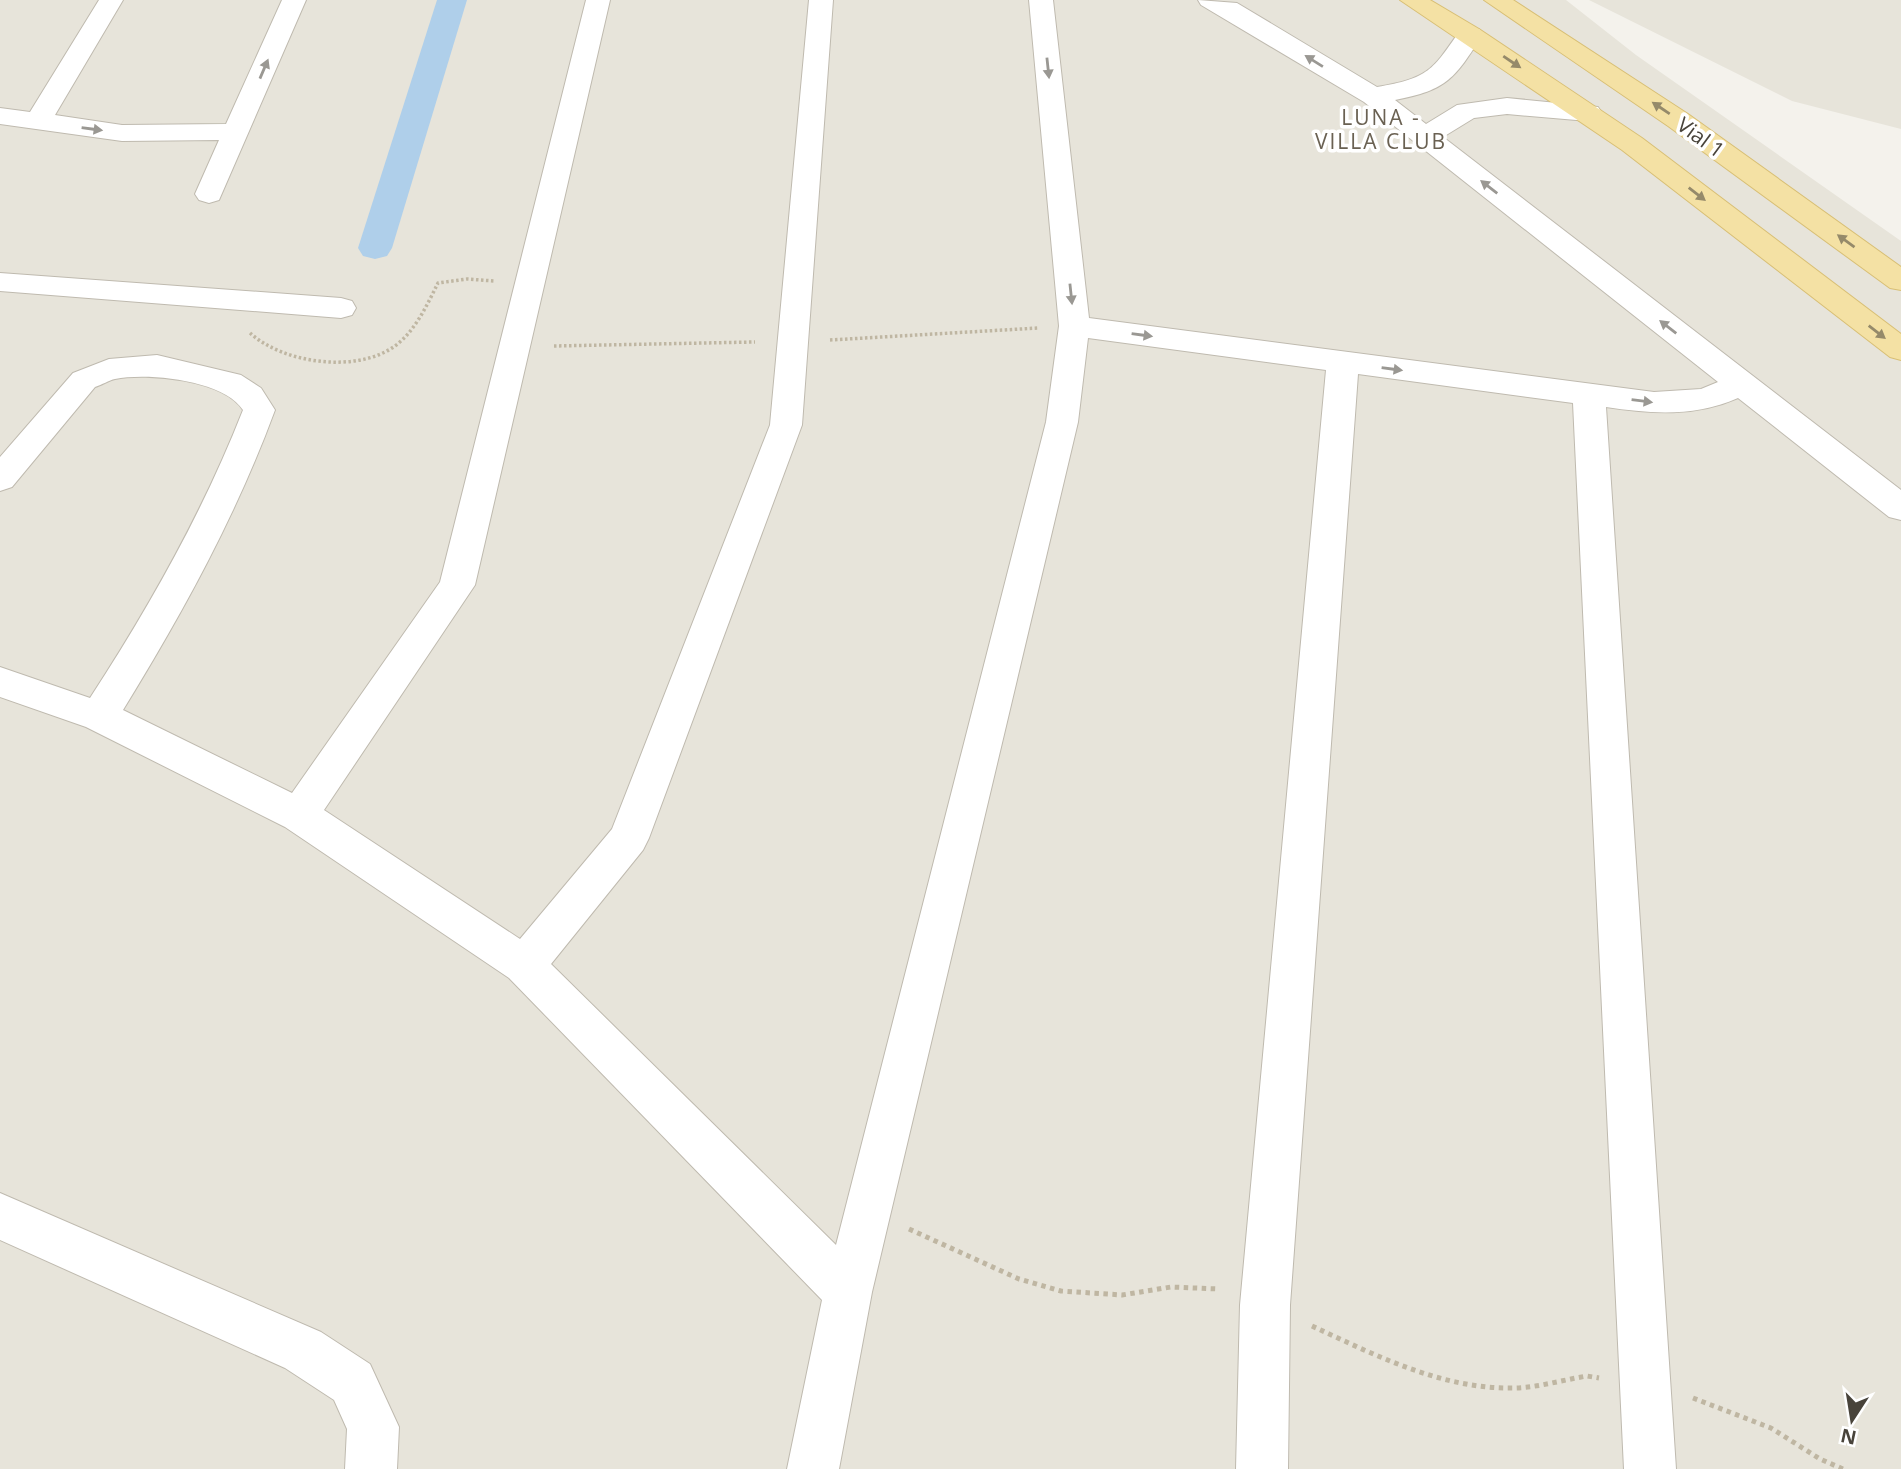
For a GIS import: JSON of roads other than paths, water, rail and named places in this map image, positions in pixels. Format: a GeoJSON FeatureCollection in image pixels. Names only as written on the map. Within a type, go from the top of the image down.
{"type":"FeatureCollection","features":[{"type":"Feature","properties":{"kind":"main road"},"geometry":{"type":"LineString","coordinates":[[1412,0],[1470,34],[1588,113],[1901,350]]}},
{"type":"Feature","properties":{"kind":"main road","name":"Vial 1"},"geometry":{"type":"LineString","coordinates":[[1496,0],[1678,120],[1901,281]]}},
{"type":"Feature","properties":{"kind":"street"},"geometry":{"type":"LineString","coordinates":[[38,121],[111,0]]}},
{"type":"Feature","properties":{"kind":"street"},"geometry":{"type":"LineString","coordinates":[[209,194],[294,0]]}},
{"type":"Feature","properties":{"kind":"street"},"geometry":{"type":"LineString","coordinates":[[299,815],[457,585],[598,0]]}},
{"type":"Feature","properties":{"kind":"street"},"geometry":{"type":"LineString","coordinates":[[524,965],[629,838],[786,425],[821,0]]}},
{"type":"Feature","properties":{"kind":"street"},"geometry":{"type":"LineString","coordinates":[[813,1469],[848,1292],[1062,422],[1074,326],[1041,0]]}},
{"type":"Feature","properties":{"kind":"street"},"geometry":{"type":"LineString","coordinates":[[1210,0],[1228,8],[1373,96],[1901,508]]}},
{"type":"Feature","properties":{"kind":"street"},"geometry":{"type":"LineString","coordinates":[[1373,96],[1432,85],[1449,67],[1470,34]]}},
{"type":"Feature","properties":{"kind":"street"},"geometry":{"type":"LineString","coordinates":[[1424,136],[1467,111],[1507,106],[1588,113]]}},
{"type":"Feature","properties":{"kind":"street"},"geometry":{"type":"LineString","coordinates":[[0,116],[122,133],[237,132]]}},
{"type":"Feature","properties":{"kind":"street"},"geometry":{"type":"LineString","coordinates":[[0,282],[341,308]]}},
{"type":"Feature","properties":{"kind":"street"},"geometry":{"type":"LineString","coordinates":[[1074,326],[1654,403],[1706,399],[1741,384]]}},
{"type":"Feature","properties":{"kind":"street"},"geometry":{"type":"LineString","coordinates":[[1262,1469],[1265,1305],[1343,362]]}},
{"type":"Feature","properties":{"kind":"street"},"geometry":{"type":"LineString","coordinates":[[0,479],[84,380],[109,369],[157,365],[230,383],[250,396],[260,410],[237,471],[155,628],[99,716]]}},
{"type":"Feature","properties":{"kind":"street"},"geometry":{"type":"LineString","coordinates":[[1589,395],[1650,1469]]}},
{"type":"Feature","properties":{"kind":"street"},"geometry":{"type":"LineString","coordinates":[[0,682],[99,716],[299,815],[524,965],[848,1292]]}},
{"type":"Feature","properties":{"kind":"street"},"geometry":{"type":"LineString","coordinates":[[0,1216],[303,1350],[352,1382],[373,1427],[371,1469]]}},
{"type":"Feature","properties":{"kind":"waterway"},"geometry":{"type":"LineString","coordinates":[[375,248],[452,0]]}},
{"type":"Feature","properties":{"kind":"district","name":"LUNA - VILLA CLUB"},"geometry":{"type":"Point","coordinates":[1381,129]}}]}
